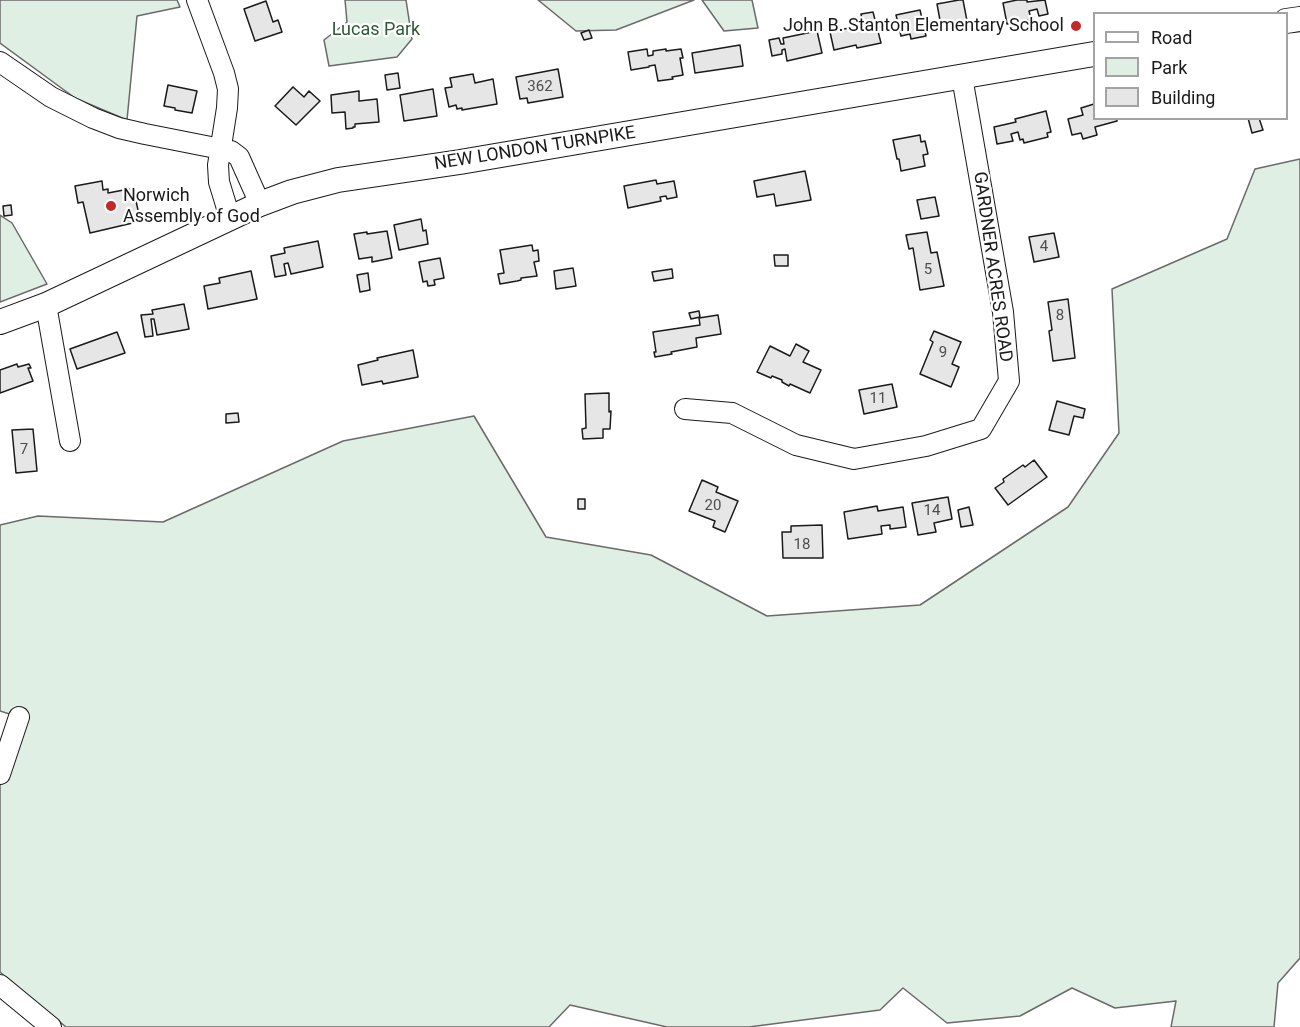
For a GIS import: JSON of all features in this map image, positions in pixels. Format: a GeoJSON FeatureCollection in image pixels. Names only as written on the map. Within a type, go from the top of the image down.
{"type":"FeatureCollection","features":[{"type":"Feature","properties":{"kind":"main road","name":"NEW LONDON TURNPIKE"},"geometry":{"type":"LineString","coordinates":[[0,321],[46,305],[261,204],[292,192],[338,180],[460,162],[1093,54]]}},
{"type":"Feature","properties":{"kind":"street"},"geometry":{"type":"LineString","coordinates":[[197,0],[224,72],[228,89],[218,176],[230,218]]}},
{"type":"Feature","properties":{"kind":"street"},"geometry":{"type":"LineString","coordinates":[[0,62],[51,97],[93,118],[119,128],[231,151],[238,157],[261,204]]}},
{"type":"Feature","properties":{"kind":"street","name":"GARDNER ACRES ROAD"},"geometry":{"type":"LineString","coordinates":[[685,409],[732,413],[796,446],[854,459],[926,446],[981,429],[1008,381],[1003,312],[962,77]]}},
{"type":"Feature","properties":{"kind":"street"},"geometry":{"type":"LineString","coordinates":[[46,305],[70,441]]}},
{"type":"Feature","properties":{"kind":"street"},"geometry":{"type":"LineString","coordinates":[[0,774],[19,717]]}},
{"type":"Feature","properties":{"kind":"street"},"geometry":{"type":"LineString","coordinates":[[0,984],[51,1027]]}},
{"type":"Feature","properties":{"kind":"green space"},"geometry":{"type":"Polygon","coordinates":[[[0,0],[177,0],[180,7],[137,16],[127,120],[75,98],[0,43],[0,0]]]}},
{"type":"Feature","properties":{"kind":"green space","name":"Lucas Park"},"geometry":{"type":"Polygon","coordinates":[[[345,0],[406,0],[412,39],[397,57],[329,66],[324,40],[347,22],[345,0]]]}},
{"type":"Feature","properties":{"kind":"green space"},"geometry":{"type":"Polygon","coordinates":[[[538,0],[694,0],[616,30],[576,31],[538,0]]]}},
{"type":"Feature","properties":{"kind":"green space"},"geometry":{"type":"Polygon","coordinates":[[[702,0],[752,0],[758,28],[724,31],[702,0]]]}},
{"type":"Feature","properties":{"kind":"green space"},"geometry":{"type":"Polygon","coordinates":[[[1300,159],[1300,958],[1278,983],[1274,1027],[1171,1027],[1176,1001],[1115,1008],[1072,988],[1020,1016],[947,1023],[903,988],[880,1010],[749,1027],[667,1027],[570,1005],[549,1027],[66,1027],[0,972],[0,767],[19,717],[0,711],[0,525],[38,516],[163,522],[343,441],[474,416],[546,537],[651,555],[767,616],[920,605],[1068,507],[1119,433],[1112,289],[1227,239],[1255,169],[1300,159]]]}},
{"type":"Feature","properties":{"kind":"green space"},"geometry":{"type":"Polygon","coordinates":[[[0,215],[12,223],[47,284],[0,302],[0,215]]]}},
{"type":"Feature","properties":{"kind":"building"},"geometry":{"type":"Polygon","coordinates":[[[963,0],[968,26],[942,31],[937,4],[963,0]]]}},
{"type":"Feature","properties":{"kind":"building"},"geometry":{"type":"Polygon","coordinates":[[[1027,0],[1027,2],[1045,0],[1048,14],[1039,16],[1037,9],[1029,11],[1031,19],[1007,24],[1003,3],[1027,0]]]}},
{"type":"Feature","properties":{"kind":"building"},"geometry":{"type":"Polygon","coordinates":[[[266,1],[273,22],[278,20],[282,32],[255,41],[244,9],[266,1]]]}},
{"type":"Feature","properties":{"kind":"building"},"geometry":{"type":"Polygon","coordinates":[[[920,10],[926,36],[911,39],[910,34],[901,36],[896,15],[920,10]]]}},
{"type":"Feature","properties":{"kind":"building"},"geometry":{"type":"Polygon","coordinates":[[[873,12],[881,43],[834,50],[830,32],[863,25],[861,14],[873,12]]]}},
{"type":"Feature","properties":{"kind":"building"},"geometry":{"type":"Polygon","coordinates":[[[589,30],[592,38],[584,40],[581,33],[589,30]]]}},
{"type":"Feature","properties":{"kind":"building"},"geometry":{"type":"Polygon","coordinates":[[[817,31],[822,53],[787,61],[785,49],[782,50],[782,54],[772,56],[769,40],[779,38],[781,44],[784,44],[783,38],[817,31]]]}},
{"type":"Feature","properties":{"kind":"building"},"geometry":{"type":"Polygon","coordinates":[[[740,45],[743,66],[695,73],[692,53],[740,45]]]}},
{"type":"Feature","properties":{"kind":"building"},"geometry":{"type":"Polygon","coordinates":[[[647,49],[648,56],[653,55],[653,51],[681,49],[683,75],[658,81],[655,65],[631,70],[628,52],[647,49]]]}},
{"type":"Feature","properties":{"kind":"building"},"geometry":{"type":"Polygon","coordinates":[[[558,69],[563,97],[528,103],[527,98],[520,99],[516,77],[558,69]]]}},
{"type":"Feature","properties":{"kind":"building"},"geometry":{"type":"Polygon","coordinates":[[[398,73],[400,88],[387,90],[385,75],[398,73]]]}},
{"type":"Feature","properties":{"kind":"building"},"geometry":{"type":"Polygon","coordinates":[[[473,74],[475,83],[493,79],[497,104],[462,110],[462,108],[457,109],[456,105],[449,107],[445,88],[452,87],[450,78],[473,74]]]}},
{"type":"Feature","properties":{"kind":"building"},"geometry":{"type":"Polygon","coordinates":[[[168,85],[197,91],[192,113],[164,106],[168,85]]]}},
{"type":"Feature","properties":{"kind":"building"},"geometry":{"type":"Polygon","coordinates":[[[293,87],[304,97],[309,91],[320,101],[296,125],[275,106],[293,87]]]}},
{"type":"Feature","properties":{"kind":"building"},"geometry":{"type":"Polygon","coordinates":[[[433,89],[437,116],[404,121],[400,95],[433,89]]]}},
{"type":"Feature","properties":{"kind":"building"},"geometry":{"type":"Polygon","coordinates":[[[359,91],[359,101],[377,99],[379,122],[355,124],[355,127],[346,129],[345,112],[332,113],[331,95],[359,91]]]}},
{"type":"Feature","properties":{"kind":"building"},"geometry":{"type":"Polygon","coordinates":[[[1093,104],[1093,120],[1117,121],[1095,127],[1097,135],[1083,139],[1081,133],[1072,135],[1068,119],[1083,115],[1081,108],[1093,104]]]}},
{"type":"Feature","properties":{"kind":"building"},"geometry":{"type":"Polygon","coordinates":[[[1046,111],[1051,132],[1047,133],[1048,137],[1024,143],[1023,139],[1020,140],[1018,132],[1011,134],[1013,141],[997,144],[994,127],[1046,111]]]}},
{"type":"Feature","properties":{"kind":"building"},"geometry":{"type":"Polygon","coordinates":[[[1249,120],[1260,120],[1263,130],[1252,133],[1249,120]]]}},
{"type":"Feature","properties":{"kind":"building"},"geometry":{"type":"Polygon","coordinates":[[[920,135],[921,142],[925,141],[928,154],[923,155],[925,166],[901,171],[893,140],[920,135]]]}},
{"type":"Feature","properties":{"kind":"building"},"geometry":{"type":"Polygon","coordinates":[[[805,171],[811,200],[776,206],[774,194],[757,197],[754,181],[805,171]]]}},
{"type":"Feature","properties":{"kind":"building"},"geometry":{"type":"Polygon","coordinates":[[[656,180],[657,184],[674,181],[677,197],[667,199],[666,196],[660,197],[661,201],[628,208],[624,186],[656,180]]]}},
{"type":"Feature","properties":{"kind":"building","name":"Norwich Assembly of God"},"geometry":{"type":"Polygon","coordinates":[[[102,181],[103,190],[108,189],[108,193],[129,189],[136,201],[137,222],[90,233],[83,202],[78,203],[75,186],[102,181]]]}},
{"type":"Feature","properties":{"kind":"building"},"geometry":{"type":"Polygon","coordinates":[[[935,197],[939,216],[921,219],[917,200],[935,197]]]}},
{"type":"Feature","properties":{"kind":"building"},"geometry":{"type":"Polygon","coordinates":[[[11,205],[12,215],[4,216],[3,206],[11,205]]]}},
{"type":"Feature","properties":{"kind":"building"},"geometry":{"type":"Polygon","coordinates":[[[421,219],[423,231],[426,230],[428,244],[399,250],[394,225],[421,219]]]}},
{"type":"Feature","properties":{"kind":"building"},"geometry":{"type":"Polygon","coordinates":[[[387,231],[392,258],[372,262],[372,257],[359,259],[354,234],[387,231]]]}},
{"type":"Feature","properties":{"kind":"building"},"geometry":{"type":"Polygon","coordinates":[[[927,232],[931,253],[937,252],[944,286],[920,290],[913,248],[909,249],[906,235],[927,232]]]}},
{"type":"Feature","properties":{"kind":"building"},"geometry":{"type":"Polygon","coordinates":[[[1054,233],[1059,257],[1034,262],[1029,237],[1054,233]]]}},
{"type":"Feature","properties":{"kind":"building"},"geometry":{"type":"Polygon","coordinates":[[[318,241],[323,267],[291,274],[288,263],[284,264],[286,275],[275,277],[271,256],[285,253],[284,248],[318,241]]]}},
{"type":"Feature","properties":{"kind":"building"},"geometry":{"type":"Polygon","coordinates":[[[532,245],[533,251],[538,250],[539,261],[534,262],[537,276],[500,284],[498,274],[504,273],[500,250],[532,245]]]}},
{"type":"Feature","properties":{"kind":"building"},"geometry":{"type":"Polygon","coordinates":[[[774,255],[788,255],[788,266],[775,266],[774,255]]]}},
{"type":"Feature","properties":{"kind":"building"},"geometry":{"type":"Polygon","coordinates":[[[440,258],[444,278],[434,280],[435,285],[428,286],[427,281],[423,282],[419,262],[440,258]]]}},
{"type":"Feature","properties":{"kind":"building"},"geometry":{"type":"Polygon","coordinates":[[[573,268],[576,286],[556,289],[554,271],[573,268]]]}},
{"type":"Feature","properties":{"kind":"building"},"geometry":{"type":"Polygon","coordinates":[[[672,269],[673,278],[654,281],[652,272],[672,269]]]}},
{"type":"Feature","properties":{"kind":"building"},"geometry":{"type":"Polygon","coordinates":[[[251,271],[257,299],[208,309],[204,286],[220,283],[219,278],[251,271]]]}},
{"type":"Feature","properties":{"kind":"building"},"geometry":{"type":"Polygon","coordinates":[[[368,273],[370,290],[360,292],[357,275],[368,273]]]}},
{"type":"Feature","properties":{"kind":"building"},"geometry":{"type":"Polygon","coordinates":[[[1068,299],[1075,358],[1053,361],[1048,302],[1068,299]]]}},
{"type":"Feature","properties":{"kind":"building"},"geometry":{"type":"Polygon","coordinates":[[[184,304],[189,329],[157,335],[154,319],[151,319],[153,336],[145,337],[141,315],[153,314],[152,310],[184,304]]]}},
{"type":"Feature","properties":{"kind":"building"},"geometry":{"type":"Polygon","coordinates":[[[699,311],[700,317],[691,319],[689,313],[699,311]]]}},
{"type":"Feature","properties":{"kind":"building"},"geometry":{"type":"Polygon","coordinates":[[[718,315],[721,334],[696,338],[697,347],[655,357],[653,332],[700,325],[699,318],[718,315]]]}},
{"type":"Feature","properties":{"kind":"building"},"geometry":{"type":"Polygon","coordinates":[[[934,331],[961,342],[952,364],[959,367],[951,387],[920,374],[933,342],[930,340],[934,331]]]}},
{"type":"Feature","properties":{"kind":"building"},"geometry":{"type":"Polygon","coordinates":[[[117,332],[125,353],[77,369],[70,349],[117,332]]]}},
{"type":"Feature","properties":{"kind":"building"},"geometry":{"type":"Polygon","coordinates":[[[796,344],[809,351],[803,362],[821,370],[810,393],[790,384],[789,386],[772,376],[771,378],[757,372],[770,346],[790,356],[796,344]]]}},
{"type":"Feature","properties":{"kind":"building"},"geometry":{"type":"Polygon","coordinates":[[[413,350],[418,377],[383,384],[382,381],[362,385],[358,365],[413,350]]]}},
{"type":"Feature","properties":{"kind":"building"},"geometry":{"type":"Polygon","coordinates":[[[17,364],[18,367],[29,364],[31,368],[28,368],[33,381],[0,393],[0,370],[17,364]]]}},
{"type":"Feature","properties":{"kind":"building"},"geometry":{"type":"Polygon","coordinates":[[[892,384],[897,407],[864,414],[859,390],[892,384]]]}},
{"type":"Feature","properties":{"kind":"building"},"geometry":{"type":"Polygon","coordinates":[[[609,393],[610,429],[603,429],[603,438],[583,439],[582,429],[586,428],[585,394],[609,393]]]}},
{"type":"Feature","properties":{"kind":"building"},"geometry":{"type":"Polygon","coordinates":[[[1057,401],[1085,409],[1083,418],[1074,416],[1069,435],[1049,430],[1057,401]]]}},
{"type":"Feature","properties":{"kind":"building"},"geometry":{"type":"Polygon","coordinates":[[[238,413],[239,422],[226,423],[226,414],[238,413]]]}},
{"type":"Feature","properties":{"kind":"building"},"geometry":{"type":"Polygon","coordinates":[[[33,429],[37,471],[16,473],[12,430],[33,429]]]}},
{"type":"Feature","properties":{"kind":"building"},"geometry":{"type":"Polygon","coordinates":[[[1034,460],[1047,477],[1008,505],[995,488],[1004,482],[1003,479],[1034,460]]]}},
{"type":"Feature","properties":{"kind":"building"},"geometry":{"type":"Polygon","coordinates":[[[702,480],[718,487],[716,492],[738,501],[725,532],[713,527],[715,521],[689,511],[702,480]]]}},
{"type":"Feature","properties":{"kind":"building"},"geometry":{"type":"Polygon","coordinates":[[[948,497],[952,519],[934,523],[936,532],[918,535],[912,503],[948,497]]]}},
{"type":"Feature","properties":{"kind":"building"},"geometry":{"type":"Polygon","coordinates":[[[578,499],[585,499],[585,509],[578,509],[578,499]]]}},
{"type":"Feature","properties":{"kind":"building"},"geometry":{"type":"Polygon","coordinates":[[[877,506],[878,511],[903,507],[906,527],[890,529],[890,525],[881,526],[882,534],[848,539],[844,512],[877,506]]]}},
{"type":"Feature","properties":{"kind":"building"},"geometry":{"type":"Polygon","coordinates":[[[969,507],[973,525],[961,527],[958,510],[969,507]]]}},
{"type":"Feature","properties":{"kind":"building"},"geometry":{"type":"Polygon","coordinates":[[[822,525],[823,558],[783,558],[782,532],[791,532],[791,526],[822,525]]]}},
{"type":"Feature","properties":{"kind":"place","name":"John B. Stanton Elementary School"},"geometry":{"type":"Point","coordinates":[1076,26]}},
{"type":"Feature","properties":{"kind":"place","name":"Norwich Assembly of God"},"geometry":{"type":"Point","coordinates":[111,206]}}]}
